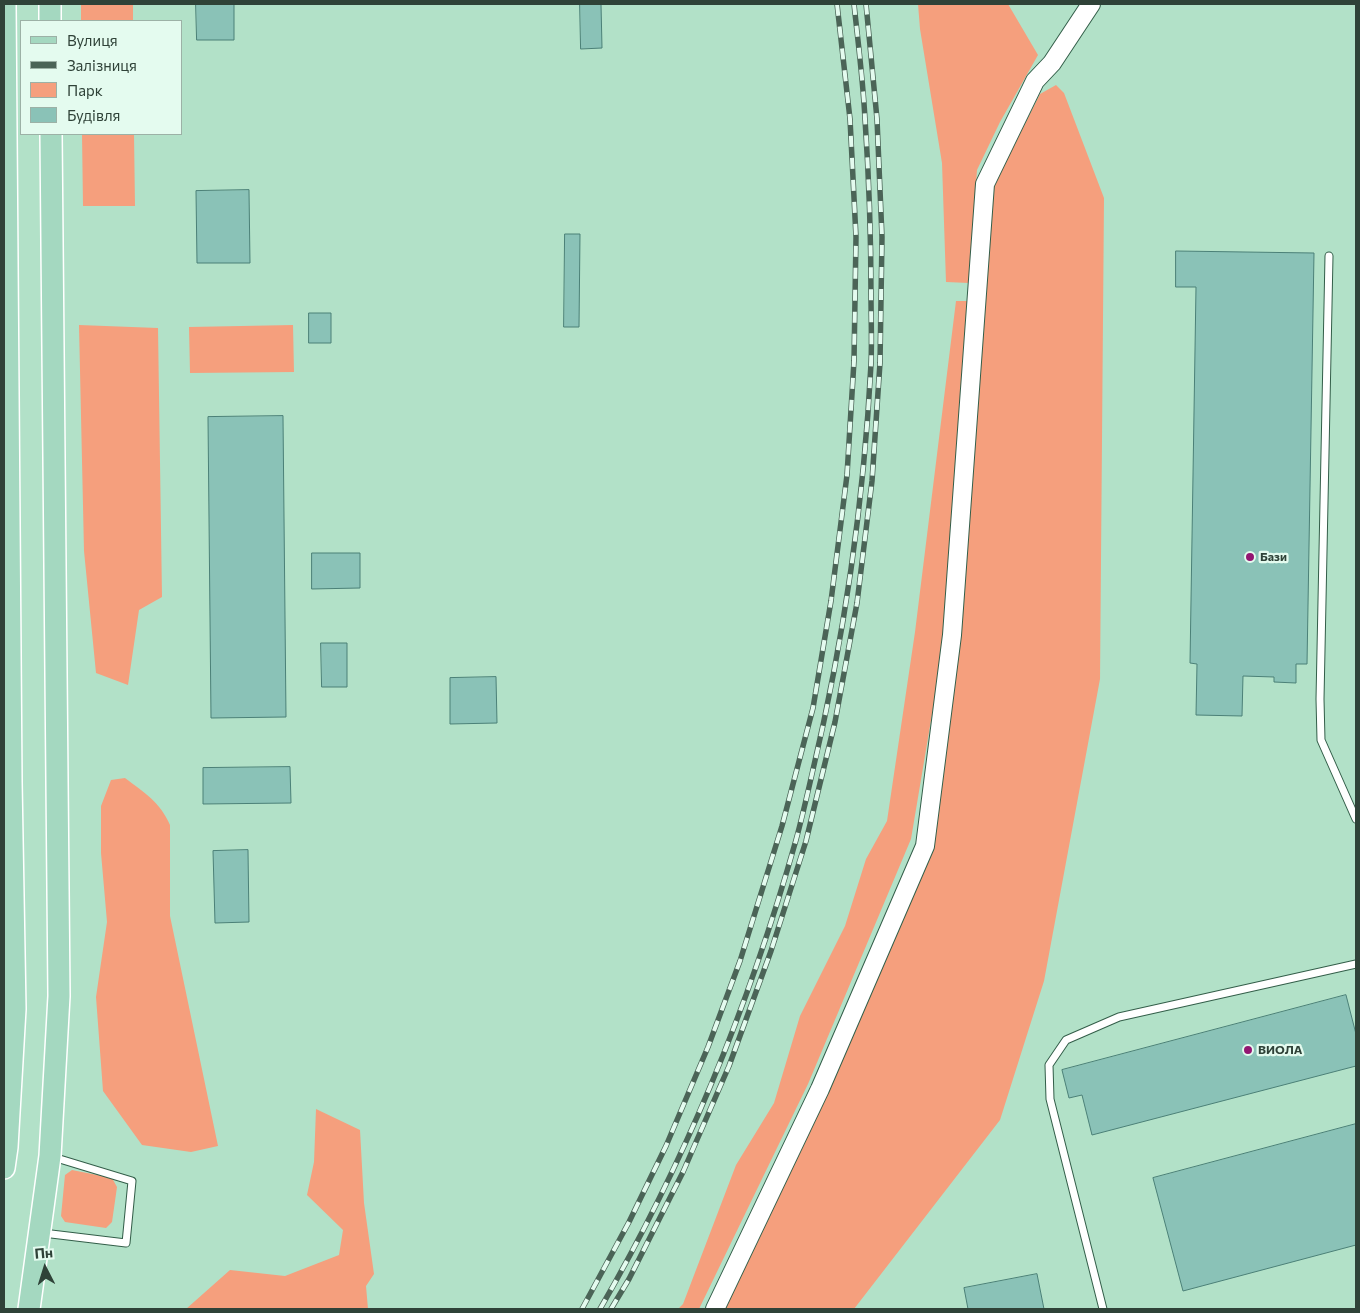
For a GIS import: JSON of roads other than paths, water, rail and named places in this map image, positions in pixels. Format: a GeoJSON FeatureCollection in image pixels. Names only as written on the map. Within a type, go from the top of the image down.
{"type":"FeatureCollection","features":[{"type":"Feature","properties":{"kind":"main road"},"geometry":{"type":"LineString","coordinates":[[4,1168],[7,1147],[15,1009],[11,782],[5,4]]}},
{"type":"Feature","properties":{"kind":"main road"},"geometry":{"type":"LineString","coordinates":[[50,4],[50,20]]}},
{"type":"Feature","properties":{"kind":"main road"},"geometry":{"type":"LineString","coordinates":[[29,1309],[50,1156],[59,996],[51,135]]}},
{"type":"Feature","properties":{"kind":"street"},"geometry":{"type":"LineString","coordinates":[[715,1309],[820,1089],[925,846],[952,634],[985,184],[1035,81],[1052,62],[1091,4]]}},
{"type":"Feature","properties":{"kind":"lane"},"geometry":{"type":"LineString","coordinates":[[1329,256],[1320,690],[1321,740],[1356,819]]}},
{"type":"Feature","properties":{"kind":"lane"},"geometry":{"type":"LineString","coordinates":[[1103,1309],[1050,1100],[1049,1065],[1066,1040],[1119,1017],[1356,964]]}},
{"type":"Feature","properties":{"kind":"lane"},"geometry":{"type":"LineString","coordinates":[[40,1233],[126,1244],[132,1182],[50,1156]]}},
{"type":"Feature","properties":{"kind":"railway"},"geometry":{"type":"LineString","coordinates":[[582,1309],[629,1222],[666,1146],[708,1047],[740,961],[782,826],[813,708],[831,601],[847,475],[854,361],[856,237],[850,119],[837,4]]}},
{"type":"Feature","properties":{"kind":"railway"},"geometry":{"type":"LineString","coordinates":[[600,1309],[660,1197],[713,1080],[736,1021],[778,901],[796,840],[834,672],[858,518],[868,415],[871,355],[871,252],[868,163],[854,4]]}},
{"type":"Feature","properties":{"kind":"railway"},"geometry":{"type":"LineString","coordinates":[[611,1309],[629,1279],[683,1172],[729,1066],[771,951],[806,841],[835,722],[857,603],[872,481],[880,363],[882,237],[877,119],[866,4]]}},
{"type":"Feature","properties":{"kind":"place","name":"Бази"},"geometry":{"type":"Point","coordinates":[1250,557]}},
{"type":"Feature","properties":{"kind":"place","name":"ВИОЛА"},"geometry":{"type":"Point","coordinates":[1248,1050]}}]}
